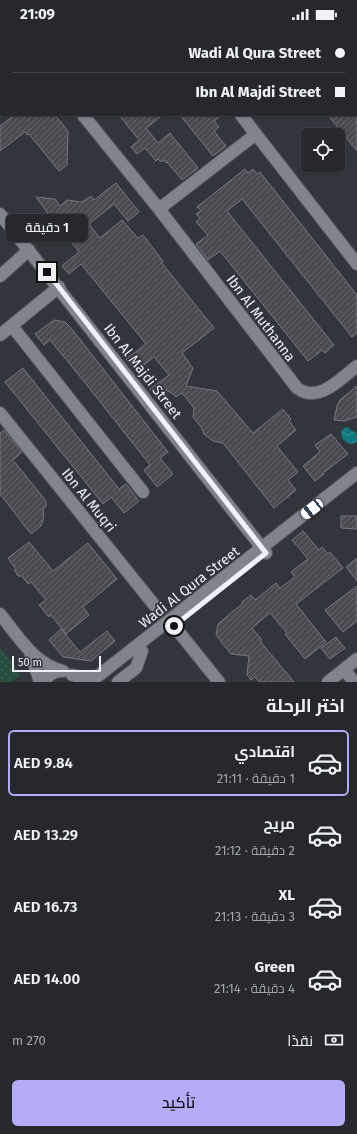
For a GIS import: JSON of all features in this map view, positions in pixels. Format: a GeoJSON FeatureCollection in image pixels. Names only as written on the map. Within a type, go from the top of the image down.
{"type":"FeatureCollection","features":[{"type":"Feature","properties":{"kind":"street","name":"Ibn Al Muthanna"},"geometry":{"type":"LineString","coordinates":[[84,116],[159,209],[297,388],[304,393],[317,394],[332,385],[357,366]]}},
{"type":"Feature","properties":{"kind":"street"},"geometry":{"type":"LineString","coordinates":[[242,116],[357,264]]}},
{"type":"Feature","properties":{"kind":"street"},"geometry":{"type":"LineString","coordinates":[[159,209],[256,134]]}},
{"type":"Feature","properties":{"kind":"street","name":"Ibn Al Majdi Street"},"geometry":{"type":"LineString","coordinates":[[0,214],[59,287],[264,551]]}},
{"type":"Feature","properties":{"kind":"street"},"geometry":{"type":"LineString","coordinates":[[0,276],[29,250]]}},
{"type":"Feature","properties":{"kind":"street"},"geometry":{"type":"LineString","coordinates":[[0,335],[59,287]]}},
{"type":"Feature","properties":{"kind":"street"},"geometry":{"type":"LineString","coordinates":[[12,326],[143,492]]}},
{"type":"Feature","properties":{"kind":"street","name":"Ibn Al Muqri"},"geometry":{"type":"LineString","coordinates":[[0,413],[155,606]]}},
{"type":"Feature","properties":{"kind":"street","name":"Wadi Al Qura Street"},"geometry":{"type":"LineString","coordinates":[[71,676],[84,678],[98,676],[355,481]]}},
{"type":"Feature","properties":{"kind":"street","name":"Wadi Al Qura Street"},"geometry":{"type":"LineString","coordinates":[[101,682],[174,626],[264,551]]}},
{"type":"Feature","properties":{"kind":"street"},"geometry":{"type":"LineString","coordinates":[[0,614],[30,652],[53,669],[71,676]]}},
{"type":"Feature","properties":{"kind":"street"},"geometry":{"type":"LineString","coordinates":[[174,626],[219,682]]}},
{"type":"Feature","properties":{"kind":"street","name":"Wadi Al Qura Street"},"geometry":{"type":"LineString","coordinates":[[118,682],[136,668],[142,651]]}},
{"type":"Feature","properties":{"kind":"street"},"geometry":{"type":"LineString","coordinates":[[30,652],[42,682],[53,673],[71,676]]}},
{"type":"Feature","properties":{"kind":"street"},"geometry":{"type":"LineString","coordinates":[[328,682],[357,659]]}},
{"type":"Feature","properties":{"kind":"street"},"geometry":{"type":"LineString","coordinates":[[344,669],[354,682]]}},
{"type":"Feature","properties":{"kind":"green space"},"geometry":{"type":"Polygon","coordinates":[[[0,647],[21,675],[12,682],[0,682],[0,647]]]}},
{"type":"Feature","properties":{"kind":"water"},"geometry":{"type":"Polygon","coordinates":[[[348,427],[350,430],[357,433],[357,442],[353,444],[342,438],[341,432],[344,428],[348,427]]]}},
{"type":"Feature","properties":{"kind":"building"},"geometry":{"type":"Polygon","coordinates":[[[13,116],[56,116],[68,131],[67,165],[59,171],[29,134],[27,135],[25,132],[0,151],[0,126],[13,116]]]}},
{"type":"Feature","properties":{"kind":"building"},"geometry":{"type":"Polygon","coordinates":[[[120,116],[162,116],[146,128],[158,143],[170,133],[198,168],[182,180],[167,162],[166,163],[164,160],[161,162],[158,159],[156,161],[145,148],[137,154],[131,147],[139,140],[120,116]]]}},
{"type":"Feature","properties":{"kind":"building"},"geometry":{"type":"Polygon","coordinates":[[[181,116],[221,116],[214,121],[219,127],[214,131],[226,146],[213,156],[181,116]]]}},
{"type":"Feature","properties":{"kind":"building"},"geometry":{"type":"Polygon","coordinates":[[[329,116],[357,116],[357,151],[345,136],[345,128],[338,128],[329,116]]]}},
{"type":"Feature","properties":{"kind":"building"},"geometry":{"type":"Polygon","coordinates":[[[245,169],[248,173],[253,169],[257,174],[260,172],[357,295],[357,333],[352,337],[242,199],[227,211],[334,345],[325,353],[322,350],[308,361],[220,251],[208,260],[196,244],[208,235],[196,222],[200,218],[196,214],[201,211],[197,207],[245,169]]]}},
{"type":"Feature","properties":{"kind":"building"},"geometry":{"type":"Polygon","coordinates":[[[116,183],[139,212],[128,221],[114,204],[89,224],[100,238],[122,220],[138,238],[143,235],[163,261],[161,262],[214,328],[182,353],[193,368],[186,386],[217,391],[253,433],[283,409],[291,419],[289,421],[296,430],[277,446],[298,472],[288,480],[296,490],[274,508],[223,443],[213,441],[204,434],[201,427],[193,417],[194,408],[182,393],[176,397],[172,393],[165,390],[156,397],[150,389],[169,375],[154,357],[136,371],[126,359],[146,344],[81,264],[69,274],[62,266],[79,252],[61,229],[57,232],[50,223],[53,220],[36,197],[55,199],[60,206],[67,200],[82,202],[91,196],[94,200],[116,183]]]}},
{"type":"Feature","properties":{"kind":"building"},"geometry":{"type":"Polygon","coordinates":[[[54,320],[65,322],[72,329],[168,452],[160,458],[173,474],[157,487],[144,470],[150,465],[78,374],[50,340],[44,345],[35,334],[54,320]]]}},
{"type":"Feature","properties":{"kind":"building"},"geometry":{"type":"Polygon","coordinates":[[[23,368],[119,489],[126,484],[139,501],[124,513],[111,497],[103,504],[5,382],[23,368]]]}},
{"type":"Feature","properties":{"kind":"building"},"geometry":{"type":"Polygon","coordinates":[[[357,386],[357,417],[344,421],[334,420],[340,400],[357,386]]]}},
{"type":"Feature","properties":{"kind":"building"},"geometry":{"type":"Polygon","coordinates":[[[4,430],[22,452],[13,460],[46,501],[46,507],[43,509],[44,516],[41,526],[31,534],[0,494],[0,433],[4,430]]]}},
{"type":"Feature","properties":{"kind":"building"},"geometry":{"type":"Polygon","coordinates":[[[331,434],[348,454],[315,481],[303,466],[320,452],[315,445],[331,434]]]}},
{"type":"Feature","properties":{"kind":"building"},"geometry":{"type":"Polygon","coordinates":[[[341,516],[357,516],[357,529],[341,528],[341,516]]]}},
{"type":"Feature","properties":{"kind":"building"},"geometry":{"type":"Polygon","coordinates":[[[303,531],[319,550],[322,547],[328,554],[330,552],[343,568],[296,604],[326,642],[305,659],[285,634],[287,633],[270,613],[252,628],[262,640],[260,641],[294,682],[259,682],[255,677],[251,680],[247,675],[249,656],[231,654],[216,635],[218,624],[251,595],[255,600],[276,583],[280,588],[295,577],[291,572],[308,559],[292,540],[303,531]]]}},
{"type":"Feature","properties":{"kind":"building"},"geometry":{"type":"Polygon","coordinates":[[[29,542],[53,571],[88,543],[117,579],[83,607],[89,615],[66,634],[51,615],[49,617],[39,605],[46,600],[31,582],[28,584],[22,576],[18,576],[15,568],[8,558],[29,542]]]}},
{"type":"Feature","properties":{"kind":"building"},"geometry":{"type":"Polygon","coordinates":[[[357,558],[357,581],[346,567],[357,558]]]}},
{"type":"Feature","properties":{"kind":"building"},"geometry":{"type":"Polygon","coordinates":[[[357,586],[357,621],[343,632],[325,610],[357,586]]]}},
{"type":"Feature","properties":{"kind":"building"},"geometry":{"type":"Polygon","coordinates":[[[61,629],[80,652],[107,631],[115,641],[91,661],[63,657],[49,640],[61,629]]]}},
{"type":"Feature","properties":{"kind":"building"},"geometry":{"type":"Polygon","coordinates":[[[336,637],[345,648],[330,659],[321,648],[336,637]]]}},
{"type":"Feature","properties":{"kind":"route"},"geometry":{"type":"LineString","coordinates":[[47,272],[266,553],[174,626]]}}]}
